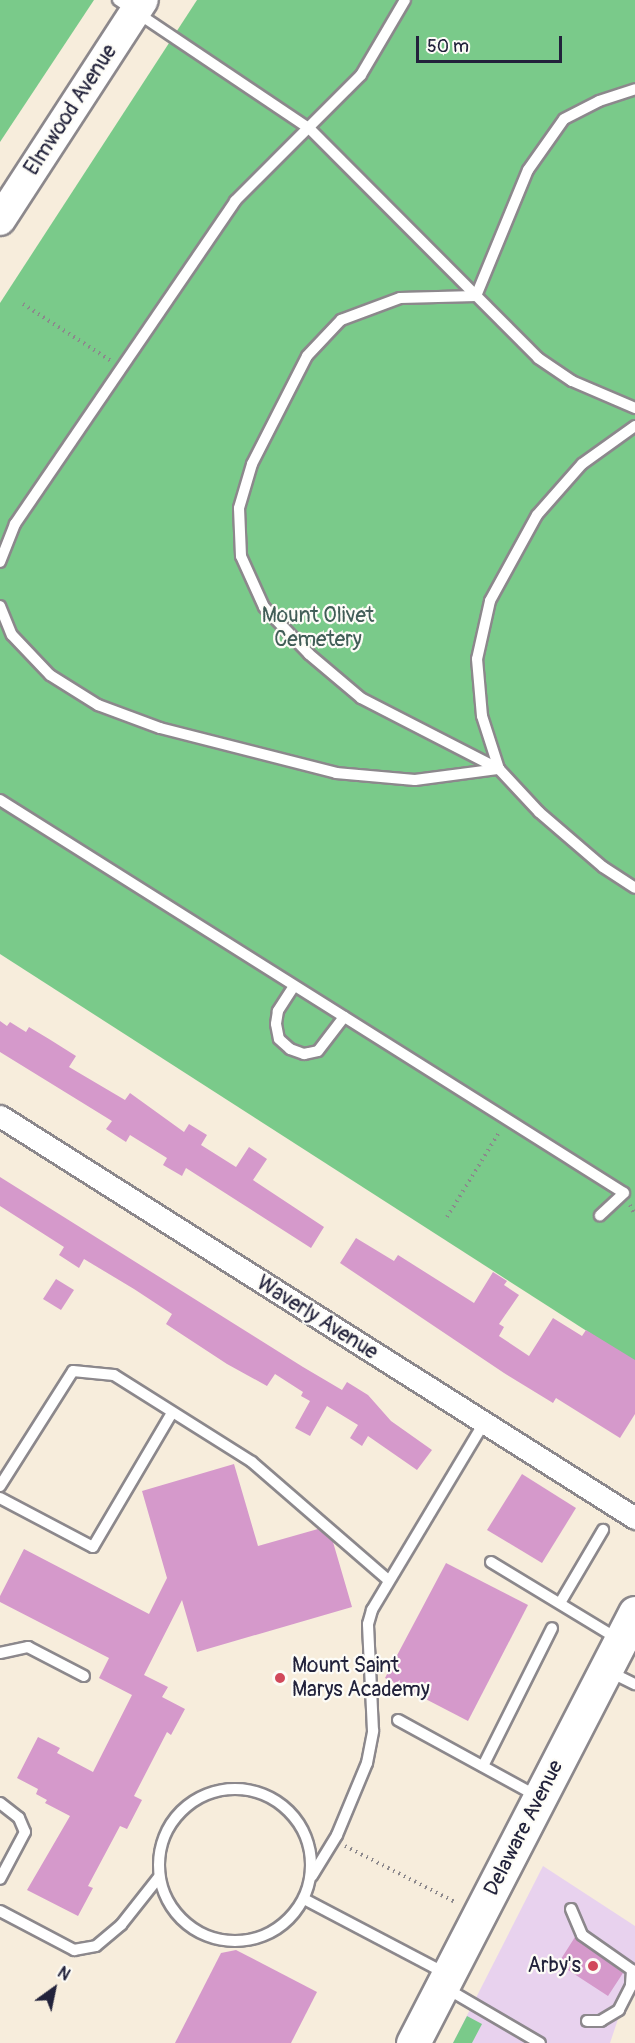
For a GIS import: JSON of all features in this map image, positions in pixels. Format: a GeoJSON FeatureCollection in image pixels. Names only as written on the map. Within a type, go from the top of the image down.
{"type":"FeatureCollection","features":[{"type":"Feature","properties":{"kind":"main road","name":"Delaware Avenue"},"geometry":{"type":"LineString","coordinates":[[413,2043],[628,1627]]}},
{"type":"Feature","properties":{"kind":"street","name":"Elmwood Avenue"},"geometry":{"type":"LineString","coordinates":[[0,220],[132,4]]}},
{"type":"Feature","properties":{"kind":"street","name":"Waverly Avenue"},"geometry":{"type":"LineString","coordinates":[[0,1116],[635,1518]]}},
{"type":"Feature","properties":{"kind":"lane"},"geometry":{"type":"LineString","coordinates":[[0,562],[15,524],[235,201],[310,129],[361,75],[405,0]]}},
{"type":"Feature","properties":{"kind":"lane"},"geometry":{"type":"LineString","coordinates":[[132,4],[310,129],[538,358],[572,381],[635,408]]}},
{"type":"Feature","properties":{"kind":"lane"},"geometry":{"type":"LineString","coordinates":[[476,296],[528,170],[564,119],[599,101],[635,89]]}},
{"type":"Feature","properties":{"kind":"lane"},"geometry":{"type":"LineString","coordinates":[[476,296],[390,302],[341,320],[307,356],[252,464],[239,508],[241,556],[264,607],[309,654],[361,698],[499,769],[539,812],[603,867],[635,888]]}},
{"type":"Feature","properties":{"kind":"lane"},"geometry":{"type":"LineString","coordinates":[[499,769],[482,716],[477,659],[490,602],[537,515],[582,464],[635,426]]}},
{"type":"Feature","properties":{"kind":"lane"},"geometry":{"type":"LineString","coordinates":[[0,606],[12,635],[50,675],[98,705],[160,728],[336,773],[415,780],[499,769]]}},
{"type":"Feature","properties":{"kind":"lane"},"geometry":{"type":"LineString","coordinates":[[0,800],[624,1193],[600,1215]]}},
{"type":"Feature","properties":{"kind":"lane"},"geometry":{"type":"LineString","coordinates":[[294,986],[278,1011],[276,1024],[279,1039],[290,1049],[304,1054],[318,1051],[344,1017]]}},
{"type":"Feature","properties":{"kind":"lane"},"geometry":{"type":"LineString","coordinates":[[0,1486],[73,1371],[114,1375],[252,1462],[387,1579]]}},
{"type":"Feature","properties":{"kind":"lane"},"geometry":{"type":"LineString","coordinates":[[0,1498],[93,1546],[172,1413]]}},
{"type":"Feature","properties":{"kind":"lane"},"geometry":{"type":"LineString","coordinates":[[312,1876],[311,1852],[303,1827],[285,1806],[262,1792],[236,1788],[210,1792],[186,1805],[169,1825],[159,1850],[159,1877],[167,1900],[182,1919],[201,1934],[224,1941],[248,1941],[271,1933],[291,1918],[304,1899],[312,1876],[334,1841],[367,1763],[373,1731],[368,1624],[387,1579],[484,1423]]}},
{"type":"Feature","properties":{"kind":"lane"},"geometry":{"type":"LineString","coordinates":[[560,1603],[603,1530]]}},
{"type":"Feature","properties":{"kind":"lane"},"geometry":{"type":"LineString","coordinates":[[490,1562],[560,1603],[628,1627]]}},
{"type":"Feature","properties":{"kind":"lane"},"geometry":{"type":"LineString","coordinates":[[483,1766],[552,1628]]}},
{"type":"Feature","properties":{"kind":"lane"},"geometry":{"type":"LineString","coordinates":[[0,1653],[28,1647],[84,1676]]}},
{"type":"Feature","properties":{"kind":"lane"},"geometry":{"type":"LineString","coordinates":[[606,1670],[635,1684]]}},
{"type":"Feature","properties":{"kind":"lane"},"geometry":{"type":"LineString","coordinates":[[398,1720],[540,1798]]}},
{"type":"Feature","properties":{"kind":"lane"},"geometry":{"type":"LineString","coordinates":[[0,1803],[19,1818],[25,1832],[0,1879]]}},
{"type":"Feature","properties":{"kind":"lane"},"geometry":{"type":"LineString","coordinates":[[0,1911],[74,1950],[96,1946],[121,1924],[159,1877]]}},
{"type":"Feature","properties":{"kind":"lane"},"geometry":{"type":"LineString","coordinates":[[304,1899],[445,1981],[540,2043]]}},
{"type":"Feature","properties":{"kind":"lane"},"geometry":{"type":"LineString","coordinates":[[571,1908],[582,1935],[632,1970],[632,1986],[620,2010],[601,2020],[587,2021]]}},
{"type":"Feature","properties":{"kind":"path"},"geometry":{"type":"LineString","coordinates":[[23,304],[122,368]]}},
{"type":"Feature","properties":{"kind":"path"},"geometry":{"type":"LineString","coordinates":[[447,1217],[507,1120]]}},
{"type":"Feature","properties":{"kind":"path"},"geometry":{"type":"LineString","coordinates":[[334,1841],[454,1902]]}},
{"type":"Feature","properties":{"kind":"shaded area"},"geometry":{"type":"Polygon","coordinates":[[[543,1866],[635,1926],[635,1968],[610,2043],[453,2043],[543,1866]]]}},
{"type":"Feature","properties":{"kind":"green space"},"geometry":{"type":"Polygon","coordinates":[[[0,0],[94,0],[0,142],[0,0]]]}},
{"type":"Feature","properties":{"kind":"green space","name":"Mount Olivet Cemetery"},"geometry":{"type":"Polygon","coordinates":[[[197,0],[635,0],[635,1362],[0,954],[0,303],[197,0]]]}},
{"type":"Feature","properties":{"kind":"green space"},"geometry":{"type":"Polygon","coordinates":[[[467,2016],[482,2024],[472,2043],[453,2043],[467,2016]]]}},
{"type":"Feature","properties":{"kind":"building"},"geometry":{"type":"Polygon","coordinates":[[[0,1021],[7,1026],[10,1022],[26,1032],[29,1027],[76,1056],[69,1067],[125,1100],[130,1093],[184,1132],[189,1124],[207,1135],[201,1145],[236,1167],[249,1147],[267,1159],[253,1180],[324,1227],[311,1248],[186,1168],[182,1176],[163,1165],[167,1158],[130,1135],[126,1142],[106,1129],[112,1121],[0,1052],[0,1021]]]}},
{"type":"Feature","properties":{"kind":"building"},"geometry":{"type":"Polygon","coordinates":[[[0,1177],[303,1367],[342,1390],[347,1382],[368,1395],[391,1421],[432,1450],[417,1470],[368,1436],[362,1446],[350,1438],[358,1425],[327,1406],[310,1436],[295,1428],[310,1401],[301,1396],[303,1392],[275,1374],[267,1386],[227,1364],[166,1324],[172,1314],[134,1289],[84,1259],[79,1268],[59,1255],[64,1247],[0,1206],[0,1177]]]}},
{"type":"Feature","properties":{"kind":"building"},"geometry":{"type":"Polygon","coordinates":[[[356,1238],[394,1261],[398,1255],[474,1303],[493,1272],[507,1281],[504,1285],[519,1295],[499,1324],[504,1327],[499,1336],[529,1356],[553,1318],[582,1336],[586,1330],[635,1360],[635,1414],[620,1438],[556,1398],[553,1403],[504,1373],[340,1263],[356,1238]]]}},
{"type":"Feature","properties":{"kind":"building"},"geometry":{"type":"Polygon","coordinates":[[[56,1279],[74,1290],[61,1310],[43,1299],[56,1279]]]}},
{"type":"Feature","properties":{"kind":"building"},"geometry":{"type":"Polygon","coordinates":[[[234,1464],[258,1546],[318,1529],[333,1542],[352,1607],[197,1652],[182,1600],[144,1675],[168,1687],[162,1697],[185,1709],[171,1735],[167,1732],[134,1796],[142,1800],[127,1829],[120,1826],[88,1886],[93,1888],[78,1916],[27,1890],[70,1816],[45,1803],[47,1800],[36,1794],[38,1789],[17,1778],[38,1737],[60,1748],[57,1753],[93,1772],[132,1695],[99,1678],[109,1658],[0,1602],[0,1596],[24,1549],[149,1614],[167,1578],[142,1491],[234,1464]]]}},
{"type":"Feature","properties":{"kind":"building"},"geometry":{"type":"Polygon","coordinates":[[[522,1474],[576,1508],[542,1563],[487,1530],[522,1474]]]}},
{"type":"Feature","properties":{"kind":"building"},"geometry":{"type":"Polygon","coordinates":[[[446,1563],[528,1605],[468,1721],[385,1678],[446,1563]]]}},
{"type":"Feature","properties":{"kind":"building","name":"Arby's"},"geometry":{"type":"Polygon","coordinates":[[[575,1937],[623,1973],[608,1996],[568,1970],[571,1965],[561,1959],[575,1937]]]}},
{"type":"Feature","properties":{"kind":"building"},"geometry":{"type":"Polygon","coordinates":[[[236,1950],[317,1992],[291,2043],[175,2043],[221,1953],[236,1950]]]}},
{"type":"Feature","properties":{"kind":"place","name":"Mount Saint Marys Academy"},"geometry":{"type":"Point","coordinates":[280,1678]}},
{"type":"Feature","properties":{"kind":"place","name":"Arby's"},"geometry":{"type":"Point","coordinates":[593,1966]}}]}
